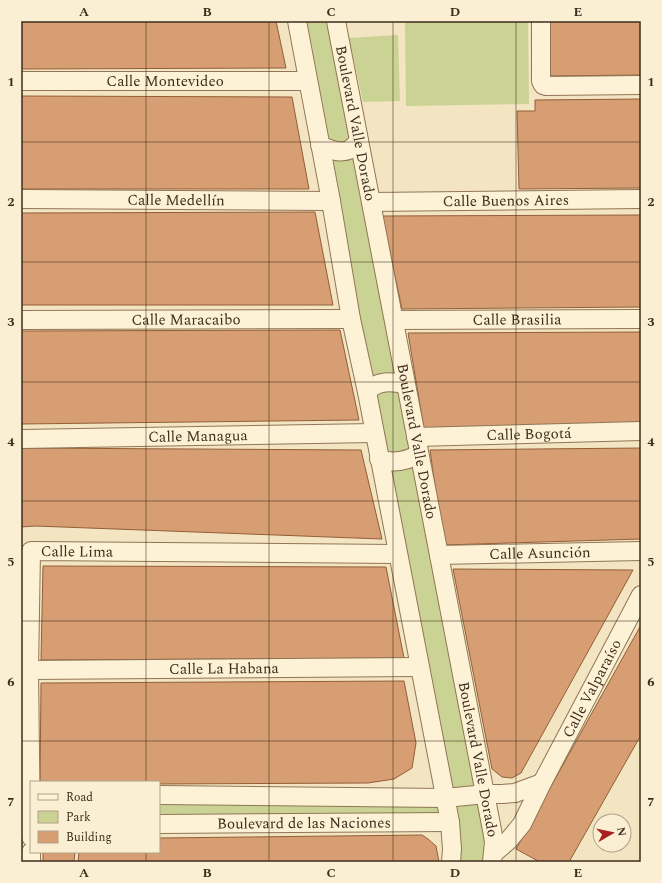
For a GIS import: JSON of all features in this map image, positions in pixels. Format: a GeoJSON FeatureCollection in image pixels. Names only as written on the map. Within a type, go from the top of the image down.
{"type":"FeatureCollection","features":[{"type":"Feature","properties":{"kind":"street"},"geometry":{"type":"LineString","coordinates":[[296,21],[351,319],[367,392],[397,554],[450,822],[452,862]]}},
{"type":"Feature","properties":{"kind":"street","name":"Boulevard Valle Dorado"},"geometry":{"type":"LineString","coordinates":[[336,21],[486,794],[494,842],[493,858]]}},
{"type":"Feature","properties":{"kind":"street"},"geometry":{"type":"LineString","coordinates":[[541,21],[541,81],[543,85],[641,85]]}},
{"type":"Feature","properties":{"kind":"street","name":"Calle Montevideo"},"geometry":{"type":"LineString","coordinates":[[21,81],[308,81]]}},
{"type":"Feature","properties":{"kind":"street"},"geometry":{"type":"LineString","coordinates":[[320,145],[334,151],[341,152],[348,150],[359,141]]}},
{"type":"Feature","properties":{"kind":"street","name":"Calle Medellín"},"geometry":{"type":"LineString","coordinates":[[21,199],[330,201]]}},
{"type":"Feature","properties":{"kind":"street","name":"Calle Buenos Aires"},"geometry":{"type":"LineString","coordinates":[[371,202],[641,199]]}},
{"type":"Feature","properties":{"kind":"street","name":"Calle Maracaibo"},"geometry":{"type":"LineString","coordinates":[[21,320],[351,319]]}},
{"type":"Feature","properties":{"kind":"street","name":"Calle Brasilia"},"geometry":{"type":"LineString","coordinates":[[394,320],[641,320]]}},
{"type":"Feature","properties":{"kind":"street"},"geometry":{"type":"LineString","coordinates":[[367,392],[369,389],[378,384],[387,382],[397,382],[406,385]]}},
{"type":"Feature","properties":{"kind":"street","name":"Calle Bogotá"},"geometry":{"type":"LineString","coordinates":[[379,459],[392,462],[411,458],[418,446],[641,431]]}},
{"type":"Feature","properties":{"kind":"street","name":"Calle Managua"},"geometry":{"type":"LineString","coordinates":[[21,439],[374,433]]}},
{"type":"Feature","properties":{"kind":"street","name":"Calle Lima"},"geometry":{"type":"LineString","coordinates":[[30,817],[27,794],[31,551],[397,554]]}},
{"type":"Feature","properties":{"kind":"street","name":"Calle Asunción"},"geometry":{"type":"LineString","coordinates":[[439,556],[641,551]]}},
{"type":"Feature","properties":{"kind":"street","name":"Calle Valparaíso"},"geometry":{"type":"LineString","coordinates":[[493,858],[522,824],[641,595]]}},
{"type":"Feature","properties":{"kind":"street","name":"Calle La Habana"},"geometry":{"type":"LineString","coordinates":[[29,670],[420,667]]}},
{"type":"Feature","properties":{"kind":"street"},"geometry":{"type":"LineString","coordinates":[[486,794],[515,793],[542,783]]}},
{"type":"Feature","properties":{"kind":"street","name":"Boulevard de las Naciones"},"geometry":{"type":"LineString","coordinates":[[160,795],[445,798],[486,794]]}},
{"type":"Feature","properties":{"kind":"street","name":"Boulevard de las Naciones"},"geometry":{"type":"LineString","coordinates":[[160,824],[450,822]]}},
{"type":"Feature","properties":{"kind":"green space"},"geometry":{"type":"Polygon","coordinates":[[[297,21],[336,21],[489,862],[453,862],[297,21]]]}},
{"type":"Feature","properties":{"kind":"green space"},"geometry":{"type":"Polygon","coordinates":[[[405,21],[528,21],[529,104],[406,106],[405,21]]]}},
{"type":"Feature","properties":{"kind":"green space"},"geometry":{"type":"Polygon","coordinates":[[[398,35],[400,101],[363,102],[349,38],[398,35]]]}},
{"type":"Feature","properties":{"kind":"green space"},"geometry":{"type":"Polygon","coordinates":[[[160,796],[439,798],[444,822],[160,824],[160,796]]]}},
{"type":"Feature","properties":{"kind":"building"},"geometry":{"type":"Polygon","coordinates":[[[21,21],[276,21],[286,68],[21,69],[21,21]]]}},
{"type":"Feature","properties":{"kind":"building"},"geometry":{"type":"Polygon","coordinates":[[[549,21],[641,21],[641,75],[549,76],[549,21]]]}},
{"type":"Feature","properties":{"kind":"building"},"geometry":{"type":"Polygon","coordinates":[[[21,96],[292,97],[309,189],[21,189],[21,96]]]}},
{"type":"Feature","properties":{"kind":"building"},"geometry":{"type":"Polygon","coordinates":[[[641,99],[641,188],[519,189],[517,111],[535,111],[535,100],[641,99]]]}},
{"type":"Feature","properties":{"kind":"building"},"geometry":{"type":"Polygon","coordinates":[[[315,212],[333,305],[21,305],[21,213],[315,212]]]}},
{"type":"Feature","properties":{"kind":"building"},"geometry":{"type":"Polygon","coordinates":[[[641,215],[641,307],[402,309],[382,216],[641,215]]]}},
{"type":"Feature","properties":{"kind":"building"},"geometry":{"type":"Polygon","coordinates":[[[340,330],[359,420],[21,424],[21,331],[340,330]]]}},
{"type":"Feature","properties":{"kind":"building"},"geometry":{"type":"Polygon","coordinates":[[[641,332],[641,424],[424,429],[408,333],[641,332]]]}},
{"type":"Feature","properties":{"kind":"building"},"geometry":{"type":"Polygon","coordinates":[[[21,448],[361,450],[382,539],[35,526],[21,527],[21,448]]]}},
{"type":"Feature","properties":{"kind":"building"},"geometry":{"type":"Polygon","coordinates":[[[641,448],[641,539],[443,545],[430,450],[641,448]]]}},
{"type":"Feature","properties":{"kind":"building"},"geometry":{"type":"Polygon","coordinates":[[[43,566],[386,567],[404,658],[41,660],[43,566]]]}},
{"type":"Feature","properties":{"kind":"building"},"geometry":{"type":"Polygon","coordinates":[[[453,569],[633,570],[521,773],[512,778],[502,777],[492,769],[453,569]]]}},
{"type":"Feature","properties":{"kind":"building"},"geometry":{"type":"Polygon","coordinates":[[[641,625],[641,735],[597,813],[592,813],[592,821],[569,862],[540,862],[516,849],[641,625]]]}},
{"type":"Feature","properties":{"kind":"building"},"geometry":{"type":"Polygon","coordinates":[[[404,681],[416,743],[412,768],[394,779],[368,783],[160,784],[160,781],[40,781],[41,683],[404,681]]]}},
{"type":"Feature","properties":{"kind":"building"},"geometry":{"type":"Polygon","coordinates":[[[422,835],[436,846],[439,862],[78,862],[79,853],[160,853],[160,838],[422,835]]]}},
{"type":"Feature","properties":{"kind":"building"},"geometry":{"type":"Polygon","coordinates":[[[43,853],[75,853],[74,862],[43,862],[43,853]]]}}]}
